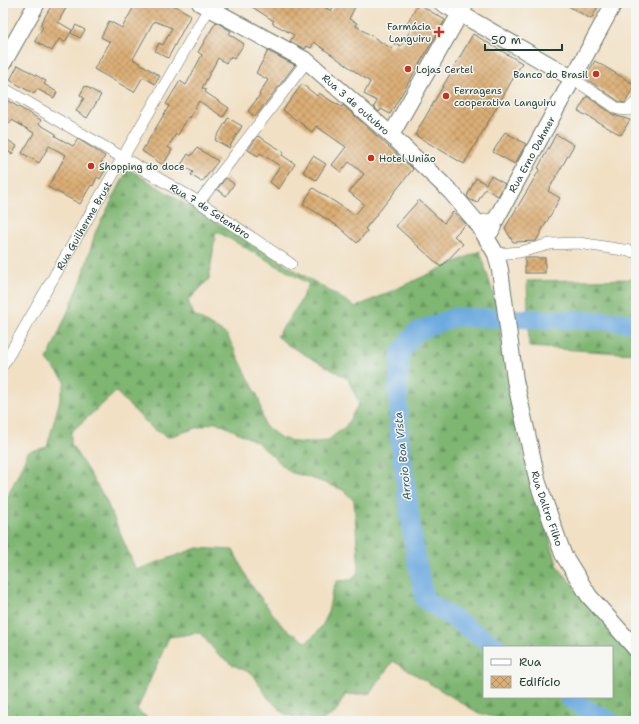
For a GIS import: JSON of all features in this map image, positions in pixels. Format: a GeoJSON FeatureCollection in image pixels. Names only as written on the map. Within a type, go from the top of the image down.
{"type":"FeatureCollection","features":[{"type":"Feature","properties":{"kind":"main road"},"geometry":{"type":"LineString","coordinates":[[3,63],[37,3]]}},
{"type":"Feature","properties":{"kind":"main road"},"geometry":{"type":"LineString","coordinates":[[442,3],[464,8],[572,78]]}},
{"type":"Feature","properties":{"kind":"main road","name":"Rua Erno Dahmer"},"geometry":{"type":"LineString","coordinates":[[492,247],[495,221],[614,3]]}},
{"type":"Feature","properties":{"kind":"main road","name":"Rua 3 de outubro"},"geometry":{"type":"LineString","coordinates":[[207,5],[307,61],[391,135],[451,192],[478,224],[492,247]]}},
{"type":"Feature","properties":{"kind":"main road"},"geometry":{"type":"LineString","coordinates":[[391,135],[464,8]]}},
{"type":"Feature","properties":{"kind":"main road"},"geometry":{"type":"LineString","coordinates":[[478,224],[495,221]]}},
{"type":"Feature","properties":{"kind":"main road","name":"Rua Daltro Filho"},"geometry":{"type":"LineString","coordinates":[[492,247],[500,270],[516,380],[538,483],[563,554],[589,596],[636,649]]}},
{"type":"Feature","properties":{"kind":"street","name":"Rua Guilherme Brust"},"geometry":{"type":"LineString","coordinates":[[3,365],[6,352],[124,157],[207,5]]}},
{"type":"Feature","properties":{"kind":"street"},"geometry":{"type":"LineString","coordinates":[[199,202],[307,61]]}},
{"type":"Feature","properties":{"kind":"street"},"geometry":{"type":"LineString","coordinates":[[572,78],[618,108],[628,110],[636,102]]}},
{"type":"Feature","properties":{"kind":"street","name":"Rua 7 de Setembro"},"geometry":{"type":"LineString","coordinates":[[3,88],[199,202],[291,264]]}},
{"type":"Feature","properties":{"kind":"street"},"geometry":{"type":"LineString","coordinates":[[492,247],[520,252],[550,244],[572,243],[636,252]]}},
{"type":"Feature","properties":{"kind":"green space"},"geometry":{"type":"Polygon","coordinates":[[[128,169],[356,307],[480,251],[495,299],[516,428],[558,567],[636,660],[636,721],[513,721],[480,714],[393,661],[370,693],[345,695],[335,713],[321,721],[286,715],[268,698],[253,674],[231,664],[217,653],[200,633],[169,637],[137,710],[152,721],[3,721],[3,507],[28,452],[47,447],[65,381],[47,360],[82,279],[95,233],[128,169]],[[216,231],[209,279],[188,301],[194,315],[227,335],[259,399],[264,425],[281,438],[300,443],[327,441],[346,426],[359,403],[348,379],[288,345],[277,336],[297,307],[309,284],[216,231]],[[116,392],[71,432],[71,444],[105,498],[136,570],[197,548],[233,550],[251,585],[283,627],[306,642],[323,625],[327,616],[332,592],[337,581],[352,580],[359,570],[354,501],[343,490],[290,472],[257,442],[216,422],[168,437],[152,428],[116,392]]]}},
{"type":"Feature","properties":{"kind":"green space"},"geometry":{"type":"Polygon","coordinates":[[[636,279],[636,354],[529,347],[527,281],[636,279]]]}},
{"type":"Feature","properties":{"kind":"building"},"geometry":{"type":"Polygon","coordinates":[[[53,3],[69,3],[58,22],[72,30],[65,42],[59,39],[52,51],[35,41],[43,27],[40,25],[53,3]]]}},
{"type":"Feature","properties":{"kind":"building"},"geometry":{"type":"Polygon","coordinates":[[[136,3],[170,3],[191,15],[168,58],[155,51],[159,43],[163,45],[172,28],[154,21],[133,59],[160,76],[155,84],[143,77],[134,92],[94,69],[110,42],[101,37],[109,21],[122,28],[136,3]]]}},
{"type":"Feature","properties":{"kind":"building"},"geometry":{"type":"Polygon","coordinates":[[[246,3],[318,3],[331,11],[335,3],[357,3],[349,19],[357,23],[356,26],[392,49],[395,43],[401,46],[413,26],[407,23],[418,4],[445,20],[390,114],[381,109],[379,112],[374,107],[377,101],[364,94],[370,82],[314,42],[311,48],[307,46],[305,49],[290,41],[294,35],[272,23],[274,21],[246,3]]]}},
{"type":"Feature","properties":{"kind":"building"},"geometry":{"type":"Polygon","coordinates":[[[563,3],[600,3],[591,19],[563,3]]]}},
{"type":"Feature","properties":{"kind":"building"},"geometry":{"type":"Polygon","coordinates":[[[216,22],[231,31],[229,34],[244,44],[234,59],[230,57],[226,63],[218,58],[202,88],[206,90],[205,92],[229,108],[223,117],[199,101],[190,118],[188,117],[178,135],[176,134],[168,147],[172,150],[163,165],[142,151],[169,106],[166,104],[180,81],[186,85],[202,55],[198,52],[216,22]]]}},
{"type":"Feature","properties":{"kind":"building"},"geometry":{"type":"Polygon","coordinates":[[[76,25],[85,30],[80,38],[71,33],[76,25]]]}},
{"type":"Feature","properties":{"kind":"building"},"geometry":{"type":"Polygon","coordinates":[[[473,34],[522,63],[464,164],[415,135],[473,34]]]}},
{"type":"Feature","properties":{"kind":"building"},"geometry":{"type":"Polygon","coordinates":[[[268,51],[295,65],[255,117],[248,111],[260,95],[259,94],[268,80],[256,73],[268,51]]]}},
{"type":"Feature","properties":{"kind":"building"},"geometry":{"type":"Polygon","coordinates":[[[595,61],[635,85],[625,103],[620,102],[588,80],[586,76],[595,61]]]}},
{"type":"Feature","properties":{"kind":"building"},"geometry":{"type":"Polygon","coordinates":[[[18,65],[46,81],[44,84],[57,92],[54,98],[37,89],[34,94],[10,80],[18,65]]]}},
{"type":"Feature","properties":{"kind":"building"},"geometry":{"type":"Polygon","coordinates":[[[302,84],[317,96],[319,93],[342,107],[343,105],[413,169],[365,229],[367,231],[357,243],[339,227],[303,204],[313,188],[355,215],[364,204],[349,192],[364,174],[349,162],[341,172],[332,165],[346,147],[316,126],[312,132],[283,110],[302,84]]]}},
{"type":"Feature","properties":{"kind":"building"},"geometry":{"type":"Polygon","coordinates":[[[85,86],[101,95],[87,118],[76,111],[84,98],[80,95],[85,86]]]}},
{"type":"Feature","properties":{"kind":"building"},"geometry":{"type":"Polygon","coordinates":[[[587,96],[614,115],[630,120],[621,135],[578,111],[587,96]]]}},
{"type":"Feature","properties":{"kind":"building"},"geometry":{"type":"Polygon","coordinates":[[[3,98],[41,120],[39,124],[56,134],[55,136],[73,146],[78,139],[105,156],[101,163],[107,167],[100,179],[97,177],[93,186],[91,185],[80,204],[48,187],[66,155],[49,146],[39,163],[22,153],[34,133],[12,120],[10,123],[3,119],[3,98]]]}},
{"type":"Feature","properties":{"kind":"building"},"geometry":{"type":"Polygon","coordinates":[[[228,118],[242,126],[229,148],[215,140],[228,118]]]}},
{"type":"Feature","properties":{"kind":"building"},"geometry":{"type":"Polygon","coordinates":[[[505,132],[526,144],[515,164],[493,152],[505,132]]]}},
{"type":"Feature","properties":{"kind":"building"},"geometry":{"type":"Polygon","coordinates":[[[556,134],[574,145],[548,191],[560,198],[536,241],[513,242],[505,228],[540,169],[538,168],[556,134]]]}},
{"type":"Feature","properties":{"kind":"building"},"geometry":{"type":"Polygon","coordinates":[[[258,136],[284,152],[282,155],[295,164],[279,189],[270,182],[280,166],[260,153],[258,156],[248,150],[258,136]]]}},
{"type":"Feature","properties":{"kind":"building"},"geometry":{"type":"Polygon","coordinates":[[[3,137],[17,146],[12,154],[3,148],[3,137]]]}},
{"type":"Feature","properties":{"kind":"building"},"geometry":{"type":"Polygon","coordinates":[[[197,148],[218,161],[202,182],[191,175],[193,172],[181,165],[188,154],[191,156],[197,148]]]}},
{"type":"Feature","properties":{"kind":"building"},"geometry":{"type":"Polygon","coordinates":[[[313,156],[326,164],[316,180],[303,172],[313,156]]]}},
{"type":"Feature","properties":{"kind":"building"},"geometry":{"type":"Polygon","coordinates":[[[491,176],[505,184],[498,196],[485,189],[477,203],[469,199],[467,196],[476,178],[486,184],[491,176]]]}},
{"type":"Feature","properties":{"kind":"building"},"geometry":{"type":"Polygon","coordinates":[[[226,178],[234,184],[226,196],[217,189],[226,178]]]}},
{"type":"Feature","properties":{"kind":"building"},"geometry":{"type":"Polygon","coordinates":[[[419,200],[444,223],[453,212],[466,224],[454,236],[463,244],[441,267],[396,226],[419,200]]]}},
{"type":"Feature","properties":{"kind":"building"},"geometry":{"type":"Polygon","coordinates":[[[525,258],[545,258],[545,273],[525,273],[525,258]]]}},
{"type":"Feature","properties":{"kind":"waterway","name":"Arroio Boa Vista"},"geometry":{"type":"LineString","coordinates":[[495,646],[425,600],[415,553],[399,435],[398,381],[401,352],[416,332],[455,317],[612,321],[636,324]]}},
{"type":"Feature","properties":{"kind":"waterway","name":"Arroio Boa Vista"},"geometry":{"type":"LineString","coordinates":[[569,698],[582,707],[610,721]]}},
{"type":"Feature","properties":{"kind":"place","name":"Farmácia Languiru"},"geometry":{"type":"Point","coordinates":[439,32]}},
{"type":"Feature","properties":{"kind":"place","name":"Lojas Certel"},"geometry":{"type":"Point","coordinates":[408,69]}},
{"type":"Feature","properties":{"kind":"place","name":"Banco do Brasil"},"geometry":{"type":"Point","coordinates":[596,74]}},
{"type":"Feature","properties":{"kind":"place","name":"Ferragens cooperativa Languiru"},"geometry":{"type":"Point","coordinates":[446,96]}},
{"type":"Feature","properties":{"kind":"place","name":"Hotel União"},"geometry":{"type":"Point","coordinates":[371,158]}},
{"type":"Feature","properties":{"kind":"place","name":"Shopping do doce"},"geometry":{"type":"Point","coordinates":[91,166]}}]}
